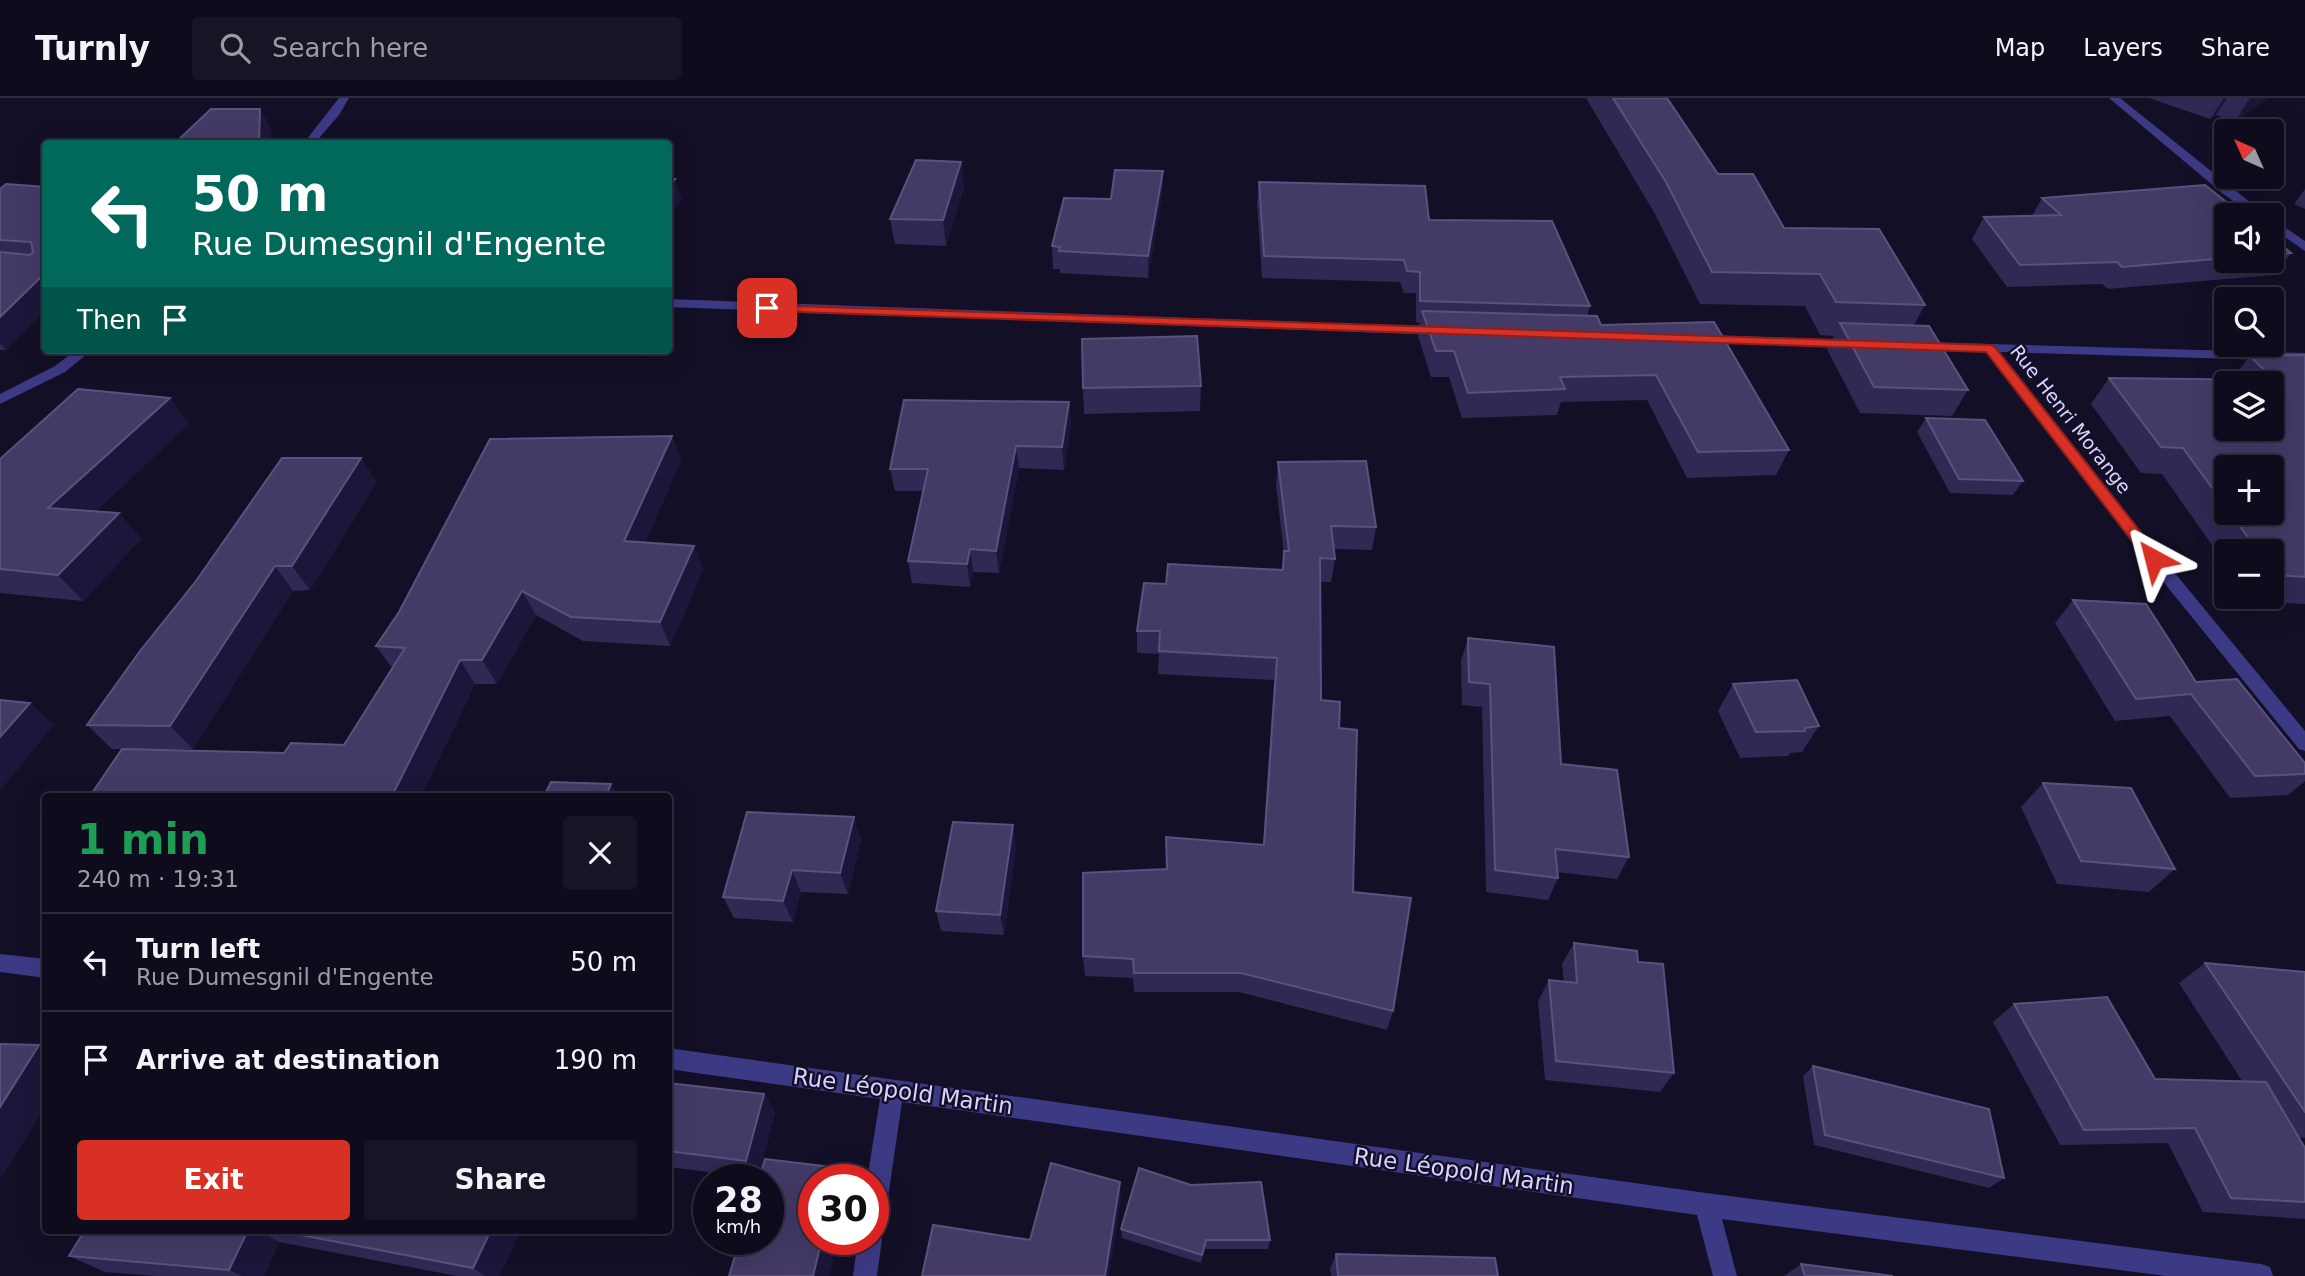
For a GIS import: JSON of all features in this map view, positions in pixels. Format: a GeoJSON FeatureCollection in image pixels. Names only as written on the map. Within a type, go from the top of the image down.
{"type":"FeatureCollection","features":[{"type":"Feature","properties":{"kind":"street"},"geometry":{"type":"LineString","coordinates":[[311,140],[344,98]]}},
{"type":"Feature","properties":{"kind":"street"},"geometry":{"type":"LineString","coordinates":[[2114,98],[2243,203]]}},
{"type":"Feature","properties":{"kind":"street"},"geometry":{"type":"LineString","coordinates":[[2284,232],[2305,247]]}},
{"type":"Feature","properties":{"kind":"street"},"geometry":{"type":"LineString","coordinates":[[672,303],[1450,331]]}},
{"type":"Feature","properties":{"kind":"street"},"geometry":{"type":"LineString","coordinates":[[1685,339],[1865,344]]}},
{"type":"Feature","properties":{"kind":"street"},"geometry":{"type":"LineString","coordinates":[[1907,346],[2305,357]]}},
{"type":"Feature","properties":{"kind":"street","name":"Rue Henri Morange"},"geometry":{"type":"LineString","coordinates":[[1990,348],[2154,559],[2305,744]]}},
{"type":"Feature","properties":{"kind":"street"},"geometry":{"type":"LineString","coordinates":[[0,400],[60,369],[80,354]]}},
{"type":"Feature","properties":{"kind":"street"},"geometry":{"type":"LineString","coordinates":[[0,963],[42,968]]}},
{"type":"Feature","properties":{"kind":"street","name":"Rue Léopold Martin"},"geometry":{"type":"LineString","coordinates":[[672,1059],[1706,1205],[2261,1276]]}},
{"type":"Feature","properties":{"kind":"street"},"geometry":{"type":"LineString","coordinates":[[881,1164],[893,1090]]}},
{"type":"Feature","properties":{"kind":"street"},"geometry":{"type":"LineString","coordinates":[[1706,1205],[1726,1276]]}},
{"type":"Feature","properties":{"kind":"street"},"geometry":{"type":"LineString","coordinates":[[864,1276],[867,1255]]}},
{"type":"Feature","properties":{"kind":"building"},"geometry":{"type":"Polygon","coordinates":[[[1613,98],[1667,98],[1718,174],[1753,174],[1784,228],[1879,229],[1925,305],[1836,302],[1820,274],[1712,272],[1666,182],[1613,98]]]}},
{"type":"Feature","properties":{"kind":"building"},"geometry":{"type":"Polygon","coordinates":[[[211,109],[260,109],[259,140],[178,140],[211,109]]]}},
{"type":"Feature","properties":{"kind":"building"},"geometry":{"type":"Polygon","coordinates":[[[916,160],[961,162],[943,220],[890,219],[916,160]]]}},
{"type":"Feature","properties":{"kind":"building"},"geometry":{"type":"Polygon","coordinates":[[[1115,170],[1163,171],[1148,256],[1059,251],[1060,247],[1052,246],[1064,198],[1111,199],[1115,170]]]}},
{"type":"Feature","properties":{"kind":"building"},"geometry":{"type":"Polygon","coordinates":[[[1259,182],[1425,186],[1429,220],[1552,221],[1590,306],[1420,301],[1420,272],[1407,271],[1404,260],[1264,256],[1259,182]]]}},
{"type":"Feature","properties":{"kind":"building"},"geometry":{"type":"Polygon","coordinates":[[[6,184],[42,187],[42,276],[0,317],[0,252],[30,255],[33,252],[31,242],[0,240],[0,189],[6,184]]]}},
{"type":"Feature","properties":{"kind":"building"},"geometry":{"type":"Polygon","coordinates":[[[2205,185],[2228,203],[2214,203],[2214,259],[2122,267],[2117,262],[2020,265],[1984,217],[2061,215],[2042,198],[2205,185]]]}},
{"type":"Feature","properties":{"kind":"building"},"geometry":{"type":"Polygon","coordinates":[[[1422,311],[1597,316],[1601,325],[1714,322],[1789,450],[1698,452],[1656,375],[1560,377],[1565,389],[1468,393],[1454,351],[1436,351],[1422,311]]]}},
{"type":"Feature","properties":{"kind":"building"},"geometry":{"type":"Polygon","coordinates":[[[1840,323],[1929,326],[1968,390],[1874,387],[1840,323]]]}},
{"type":"Feature","properties":{"kind":"building"},"geometry":{"type":"Polygon","coordinates":[[[1197,336],[1201,386],[1083,388],[1082,339],[1197,336]]]}},
{"type":"Feature","properties":{"kind":"building"},"geometry":{"type":"Polygon","coordinates":[[[2305,355],[2305,577],[2284,576],[2284,539],[2249,539],[2239,525],[2284,525],[2284,455],[2214,455],[2214,491],[2183,448],[2161,447],[2109,378],[2214,379],[2214,441],[2284,441],[2284,371],[2265,371],[2251,357],[2305,355]]]}},
{"type":"Feature","properties":{"kind":"building"},"geometry":{"type":"Polygon","coordinates":[[[78,389],[170,398],[48,508],[119,513],[58,575],[0,569],[0,459],[78,389]]]}},
{"type":"Feature","properties":{"kind":"building"},"geometry":{"type":"Polygon","coordinates":[[[904,400],[1069,402],[1062,447],[1016,446],[996,551],[970,549],[967,564],[908,561],[928,469],[890,469],[904,400]]]}},
{"type":"Feature","properties":{"kind":"building"},"geometry":{"type":"Polygon","coordinates":[[[1926,418],[1985,420],[2023,481],[1959,479],[1926,418]]]}},
{"type":"Feature","properties":{"kind":"building"},"geometry":{"type":"Polygon","coordinates":[[[672,436],[624,541],[694,546],[660,622],[571,617],[522,591],[482,660],[460,660],[394,793],[92,793],[122,749],[284,753],[291,743],[344,745],[405,648],[376,646],[399,612],[490,439],[672,436]]]}},
{"type":"Feature","properties":{"kind":"building"},"geometry":{"type":"Polygon","coordinates":[[[282,458],[361,458],[292,566],[275,566],[170,726],[87,725],[140,651],[196,581],[282,458]]]}},
{"type":"Feature","properties":{"kind":"building"},"geometry":{"type":"Polygon","coordinates":[[[1366,461],[1376,527],[1331,526],[1335,559],[1320,558],[1321,700],[1340,702],[1339,728],[1357,730],[1353,892],[1411,898],[1393,1011],[1241,973],[1134,973],[1133,959],[1083,956],[1083,873],[1167,869],[1166,837],[1264,845],[1277,658],[1159,651],[1160,631],[1137,631],[1144,583],[1166,584],[1168,564],[1283,570],[1284,551],[1289,551],[1278,462],[1366,461]]]}},
{"type":"Feature","properties":{"kind":"building"},"geometry":{"type":"Polygon","coordinates":[[[2073,600],[2146,604],[2196,682],[2237,679],[2305,763],[2305,774],[2255,776],[2191,694],[2136,699],[2073,600]]]}},
{"type":"Feature","properties":{"kind":"building"},"geometry":{"type":"Polygon","coordinates":[[[1468,638],[1554,647],[1561,764],[1617,770],[1629,857],[1555,849],[1558,878],[1495,870],[1490,684],[1469,682],[1468,638]]]}},
{"type":"Feature","properties":{"kind":"building"},"geometry":{"type":"Polygon","coordinates":[[[1797,680],[1819,726],[1805,728],[1805,731],[1756,732],[1733,684],[1797,680]]]}},
{"type":"Feature","properties":{"kind":"building"},"geometry":{"type":"Polygon","coordinates":[[[0,700],[30,703],[0,737],[0,700]]]}},
{"type":"Feature","properties":{"kind":"building"},"geometry":{"type":"Polygon","coordinates":[[[551,782],[611,784],[607,793],[546,793],[551,782]]]}},
{"type":"Feature","properties":{"kind":"building"},"geometry":{"type":"Polygon","coordinates":[[[2043,783],[2131,788],[2175,869],[2081,861],[2043,783]]]}},
{"type":"Feature","properties":{"kind":"building"},"geometry":{"type":"Polygon","coordinates":[[[747,812],[854,817],[840,873],[792,870],[783,901],[723,897],[747,812]]]}},
{"type":"Feature","properties":{"kind":"building"},"geometry":{"type":"Polygon","coordinates":[[[953,822],[1013,825],[1000,915],[936,911],[953,822]]]}},
{"type":"Feature","properties":{"kind":"building"},"geometry":{"type":"Polygon","coordinates":[[[1574,943],[1637,951],[1638,962],[1663,964],[1674,1073],[1556,1061],[1549,980],[1577,983],[1574,943]]]}},
{"type":"Feature","properties":{"kind":"building"},"geometry":{"type":"Polygon","coordinates":[[[2205,963],[2305,972],[2305,1112],[2205,963]]]}},
{"type":"Feature","properties":{"kind":"building"},"geometry":{"type":"Polygon","coordinates":[[[2107,997],[2155,1079],[2266,1082],[2305,1148],[2305,1202],[2231,1198],[2195,1128],[2084,1130],[2014,1004],[2107,997]]]}},
{"type":"Feature","properties":{"kind":"building"},"geometry":{"type":"Polygon","coordinates":[[[0,1044],[39,1045],[0,1107],[0,1044]]]}},
{"type":"Feature","properties":{"kind":"building"},"geometry":{"type":"Polygon","coordinates":[[[1813,1066],[1989,1109],[2004,1178],[1825,1135],[1813,1066]]]}},
{"type":"Feature","properties":{"kind":"building"},"geometry":{"type":"Polygon","coordinates":[[[672,1083],[764,1094],[746,1161],[672,1152],[672,1083]]]}},
{"type":"Feature","properties":{"kind":"building"},"geometry":{"type":"Polygon","coordinates":[[[765,1159],[807,1164],[798,1164],[798,1255],[818,1255],[813,1276],[729,1276],[735,1255],[784,1255],[784,1164],[764,1164],[765,1159]]]}},
{"type":"Feature","properties":{"kind":"building"},"geometry":{"type":"Polygon","coordinates":[[[1051,1163],[1120,1182],[1105,1276],[922,1276],[933,1225],[1030,1240],[1051,1163]]]}},
{"type":"Feature","properties":{"kind":"building"},"geometry":{"type":"Polygon","coordinates":[[[1139,1168],[1191,1185],[1261,1182],[1270,1240],[1206,1240],[1202,1255],[1121,1229],[1139,1168]]]}},
{"type":"Feature","properties":{"kind":"building"},"geometry":{"type":"Polygon","coordinates":[[[83,1234],[246,1234],[229,1270],[69,1256],[83,1234]]]}},
{"type":"Feature","properties":{"kind":"building"},"geometry":{"type":"Polygon","coordinates":[[[296,1234],[489,1234],[473,1268],[296,1234]]]}},
{"type":"Feature","properties":{"kind":"building"},"geometry":{"type":"Polygon","coordinates":[[[1336,1254],[1495,1258],[1498,1276],[1338,1276],[1336,1254]]]}},
{"type":"Feature","properties":{"kind":"building"},"geometry":{"type":"Polygon","coordinates":[[[1801,1264],[1893,1276],[1805,1276],[1801,1264]]]}},
{"type":"Feature","properties":{"kind":"route"},"geometry":{"type":"LineString","coordinates":[[767,308],[1990,348],[2154,559]]}}]}
